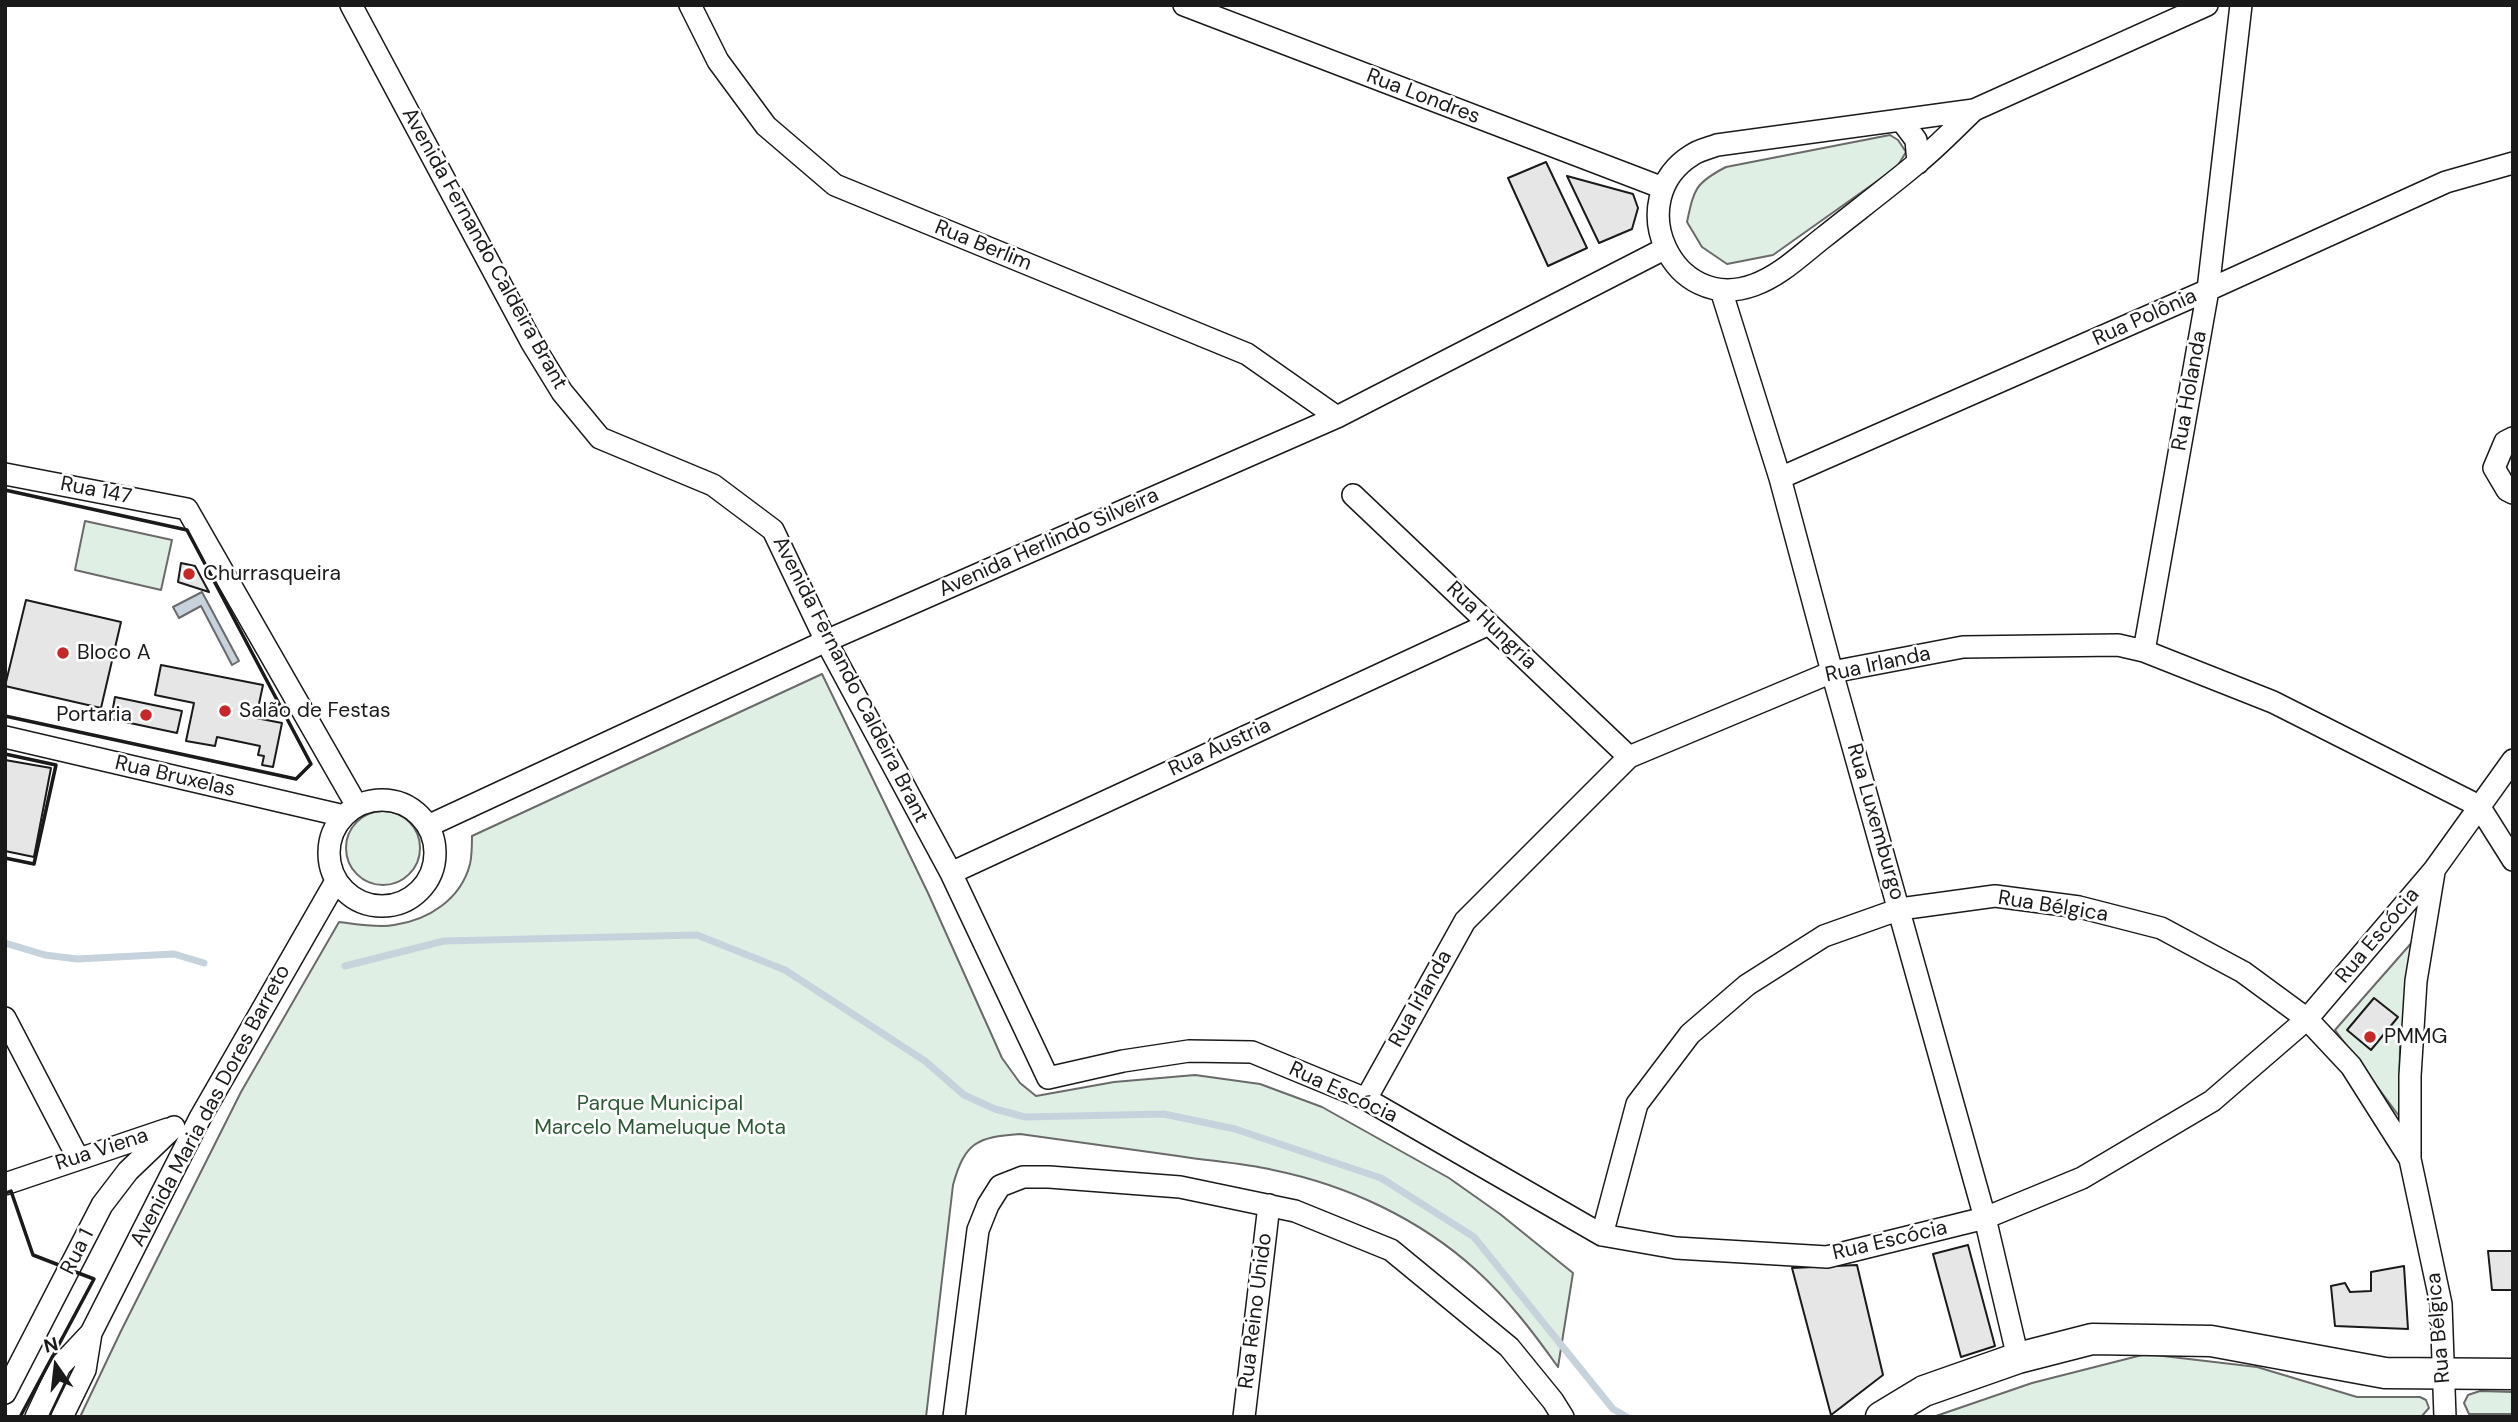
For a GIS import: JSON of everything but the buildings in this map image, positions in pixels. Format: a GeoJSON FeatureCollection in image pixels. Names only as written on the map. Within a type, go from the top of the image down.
{"type":"FeatureCollection","features":[{"type":"Feature","properties":{"kind":"street","name":"Avenida Fernando Caldeira Brant"},"geometry":{"type":"LineString","coordinates":[[351,5],[532,343],[562,393],[600,438],[713,485],[773,530],[826,641],[951,873],[1048,1078]]}},
{"type":"Feature","properties":{"kind":"street","name":"Rua Berlim"},"geometry":{"type":"LineString","coordinates":[[690,5],[718,61],[766,126],[835,185],[1247,354],[1337,417]]}},
{"type":"Feature","properties":{"kind":"street","name":"Rua Londres"},"geometry":{"type":"LineString","coordinates":[[1184,5],[1663,188]]}},
{"type":"Feature","properties":{"kind":"street"},"geometry":{"type":"LineString","coordinates":[[1974,110],[1918,163],[1769,279],[1752,286],[1721,290],[1705,287],[1681,272],[1664,249],[1657,223],[1663,188],[1672,173],[1692,155],[1717,145],[1974,110],[2207,5]]}},
{"type":"Feature","properties":{"kind":"street","name":"Rua Holanda"},"geometry":{"type":"LineString","coordinates":[[2144,651],[2208,290],[2241,5]]}},
{"type":"Feature","properties":{"kind":"street"},"geometry":{"type":"LineString","coordinates":[[1901,120],[1916,140],[1918,163]]}},
{"type":"Feature","properties":{"kind":"street","name":"Rua Polônia"},"geometry":{"type":"LineString","coordinates":[[1780,478],[2446,182],[2513,163]]}},
{"type":"Feature","properties":{"kind":"street","name":"Avenida Herlindo Silveira"},"geometry":{"type":"LineString","coordinates":[[428,826],[826,641],[1337,417],[1664,249]]}},
{"type":"Feature","properties":{"kind":"street","name":"Rua Luxemburgo"},"geometry":{"type":"LineString","coordinates":[[1721,290],[1780,478],[1900,909],[1985,1218],[2018,1358]]}},
{"type":"Feature","properties":{"kind":"street"},"geometry":{"type":"LineString","coordinates":[[2513,438],[2505,442],[2494,468],[2507,490],[2513,493]]}},
{"type":"Feature","properties":{"kind":"street","name":"Rua 147"},"geometry":{"type":"LineString","coordinates":[[5,474],[187,509],[351,811]]}},
{"type":"Feature","properties":{"kind":"street","name":"Rua Hungria"},"geometry":{"type":"LineString","coordinates":[[1353,495],[1629,757]]}},
{"type":"Feature","properties":{"kind":"street","name":"Rua Áustria"},"geometry":{"type":"LineString","coordinates":[[951,873],[1489,624]]}},
{"type":"Feature","properties":{"kind":"street","name":"Rua Irlanda"},"geometry":{"type":"LineString","coordinates":[[1366,1100],[1465,921],[1629,757],[1832,672],[1963,647],[2118,645],[2144,651],[2273,702],[2479,806]]}},
{"type":"Feature","properties":{"kind":"street","name":"Rua Bruxelas"},"geometry":{"type":"LineString","coordinates":[[5,737],[351,811]]}},
{"type":"Feature","properties":{"kind":"street","name":"Rua Escócia"},"geometry":{"type":"LineString","coordinates":[[1048,1078],[1123,1061],[1189,1051],[1252,1052],[1366,1100],[1602,1235],[1676,1248],[1827,1257],[1985,1218],[2082,1178],[2212,1101],[2307,1019],[2434,870],[2513,760]]}},
{"type":"Feature","properties":{"kind":"street"},"geometry":{"type":"LineString","coordinates":[[373,801],[389,801],[404,805],[418,814],[428,826],[435,850],[431,874],[422,888],[409,899],[394,905],[377,906],[361,902],[347,893],[336,881],[330,865],[329,848],[334,830],[351,811],[373,801]]}},
{"type":"Feature","properties":{"kind":"street"},"geometry":{"type":"LineString","coordinates":[[2479,806],[2513,860]]}},
{"type":"Feature","properties":{"kind":"street","name":"Rua Bélgica"},"geometry":{"type":"LineString","coordinates":[[2434,870],[2416,981],[2410,1076],[2410,1159],[2441,1304],[2445,1417]]}},
{"type":"Feature","properties":{"kind":"street","name":"Avenida Maria das Dores Barreto"},"geometry":{"type":"LineString","coordinates":[[36,1417],[60,1366],[91,1333],[200,1118],[336,881]]}},
{"type":"Feature","properties":{"kind":"street","name":"Rua Bélgica"},"geometry":{"type":"LineString","coordinates":[[1602,1235],[1637,1104],[1690,1034],[1747,985],[1824,936],[1900,909],[1995,896],[2079,907],[2161,928],[2243,971],[2307,1019],[2351,1066],[2410,1159]]}},
{"type":"Feature","properties":{"kind":"street"},"geometry":{"type":"LineString","coordinates":[[5,1018],[78,1158]]}},
{"type":"Feature","properties":{"kind":"street","name":"Rua Viena"},"geometry":{"type":"LineString","coordinates":[[5,1184],[200,1118]]}},
{"type":"Feature","properties":{"kind":"street","name":"Rua 1"},"geometry":{"type":"LineString","coordinates":[[8,1382],[102,1205],[128,1171],[174,1127]]}},
{"type":"Feature","properties":{"kind":"street"},"geometry":{"type":"LineString","coordinates":[[954,1417],[978,1230],[988,1205],[1000,1186],[1023,1177],[1180,1187],[1296,1211],[1391,1250],[1509,1347],[1563,1417]]}},
{"type":"Feature","properties":{"kind":"street","name":"Rua Reino Unido"},"geometry":{"type":"LineString","coordinates":[[1244,1417],[1269,1205]]}},
{"type":"Feature","properties":{"kind":"street","name":"Avenida Maria das Dores Barreto"},"geometry":{"type":"LineString","coordinates":[[62,1417],[85,1370],[91,1333]]}},
{"type":"Feature","properties":{"kind":"street"},"geometry":{"type":"LineString","coordinates":[[1881,1417],[1924,1391],[2018,1358],[2092,1339],[2211,1341],[2385,1373],[2513,1374]]}},
{"type":"Feature","properties":{"kind":"green space"},"geometry":{"type":"Polygon","coordinates":[[[1890,135],[1898,140],[1906,152],[1897,167],[1773,255],[1727,264],[1702,247],[1687,222],[1698,188],[1726,167],[1890,135]]]}},
{"type":"Feature","properties":{"kind":"green space"},"geometry":{"type":"Polygon","coordinates":[[[85,521],[172,540],[161,590],[75,570],[85,521]]]}},
{"type":"Feature","properties":{"kind":"green space","name":"Parque Municipal Marcelo Mameluque Mota"},"geometry":{"type":"Polygon","coordinates":[[[822,674],[928,893],[1002,1058],[1020,1083],[1036,1096],[1114,1082],[1195,1075],[1260,1084],[1322,1107],[1449,1178],[1500,1214],[1573,1273],[1558,1367],[1520,1316],[1476,1270],[1431,1235],[1381,1206],[1328,1185],[1261,1168],[1020,1134],[993,1137],[975,1144],[962,1159],[953,1185],[926,1417],[80,1417],[241,1092],[339,922],[387,926],[431,913],[451,897],[466,876],[471,861],[472,836],[822,674]]]}},
{"type":"Feature","properties":{"kind":"green space"},"geometry":{"type":"Polygon","coordinates":[[[383,811],[404,817],[414,827],[420,848],[414,869],[404,879],[383,885],[362,879],[352,869],[346,848],[352,827],[362,817],[383,811]]]}},
{"type":"Feature","properties":{"kind":"green space"},"geometry":{"type":"Polygon","coordinates":[[[2414,940],[2400,1045],[2399,1116],[2335,1030],[2414,940]]]}},
{"type":"Feature","properties":{"kind":"green space"},"geometry":{"type":"Polygon","coordinates":[[[2146,1354],[2257,1367],[2357,1397],[2420,1397],[2426,1400],[2429,1408],[2421,1417],[1933,1417],[2032,1383],[2146,1354]]]}},
{"type":"Feature","properties":{"kind":"green space"},"geometry":{"type":"Polygon","coordinates":[[[2480,1391],[2513,1392],[2513,1414],[2469,1414],[2464,1403],[2468,1395],[2480,1391]]]}},
{"type":"Feature","properties":{"kind":"shaded area"},"geometry":{"type":"Polygon","coordinates":[[[202,592],[239,661],[232,665],[201,606],[179,618],[173,607],[202,592]]]}},
{"type":"Feature","properties":{"kind":"waterway"},"geometry":{"type":"LineString","coordinates":[[345,966],[444,941],[697,935],[785,970],[925,1061],[964,1095],[995,1109],[1025,1117],[1164,1114],[1235,1129],[1381,1178],[1474,1237],[1613,1409],[1627,1417]]}},
{"type":"Feature","properties":{"kind":"waterway"},"geometry":{"type":"LineString","coordinates":[[5,943],[45,955],[77,959],[174,954],[204,963]]}},
{"type":"Feature","properties":{"kind":"wall"},"geometry":{"type":"LineString","coordinates":[[5,490],[187,530],[311,764],[296,779],[5,716]]}},
{"type":"Feature","properties":{"kind":"wall"},"geometry":{"type":"LineString","coordinates":[[5,754],[56,765],[34,864],[5,858]]}},
{"type":"Feature","properties":{"kind":"wall"},"geometry":{"type":"LineString","coordinates":[[6,1193],[11,1191],[33,1255],[64,1267]]}},
{"type":"Feature","properties":{"kind":"wall"},"geometry":{"type":"LineString","coordinates":[[20,1417],[94,1279],[73,1271]]}},
{"type":"Feature","properties":{"kind":"place","name":"Churrasqueira"},"geometry":{"type":"Point","coordinates":[189,574]}},
{"type":"Feature","properties":{"kind":"place","name":"Bloco A"},"geometry":{"type":"Point","coordinates":[63,653]}},
{"type":"Feature","properties":{"kind":"place","name":"Salão de Festas"},"geometry":{"type":"Point","coordinates":[225,711]}},
{"type":"Feature","properties":{"kind":"place","name":"Portaria"},"geometry":{"type":"Point","coordinates":[146,715]}},
{"type":"Feature","properties":{"kind":"place","name":"PMMG"},"geometry":{"type":"Point","coordinates":[2370,1037]}}]}
